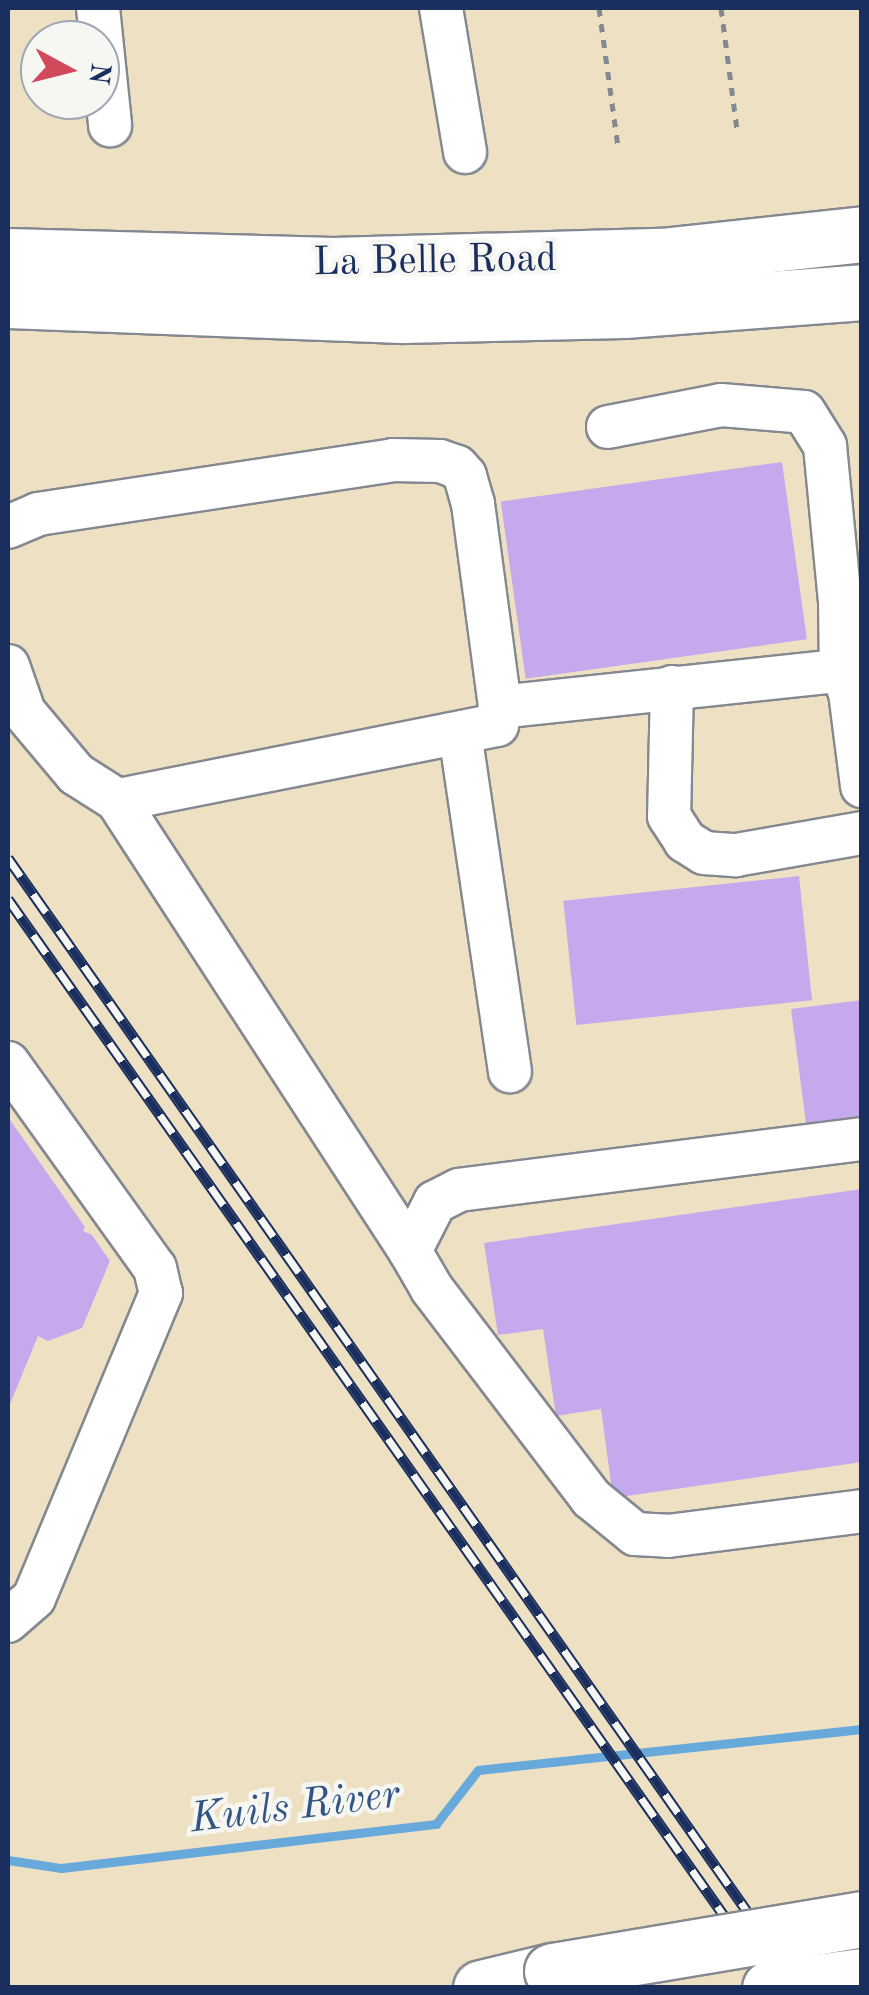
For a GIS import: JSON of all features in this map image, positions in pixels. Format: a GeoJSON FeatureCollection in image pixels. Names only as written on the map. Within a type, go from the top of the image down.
{"type":"FeatureCollection","features":[{"type":"Feature","properties":{"kind":"main road","name":"La Belle Road"},"geometry":{"type":"LineString","coordinates":[[8,256],[315,265],[661,256],[862,234]]}},
{"type":"Feature","properties":{"kind":"main road"},"geometry":{"type":"LineString","coordinates":[[661,256],[692,268],[723,272],[841,264],[862,267]]}},
{"type":"Feature","properties":{"kind":"main road","name":"La Belle Road"},"geometry":{"type":"LineString","coordinates":[[8,300],[421,315],[660,308],[862,292]]}},
{"type":"Feature","properties":{"kind":"main road"},"geometry":{"type":"LineString","coordinates":[[481,1988],[552,1971],[862,1918]]}},
{"type":"Feature","properties":{"kind":"main road"},"geometry":{"type":"LineString","coordinates":[[770,1988],[862,1976]]}},
{"type":"Feature","properties":{"kind":"street"},"geometry":{"type":"LineString","coordinates":[[98,8],[110,125]]}},
{"type":"Feature","properties":{"kind":"street"},"geometry":{"type":"LineString","coordinates":[[442,8],[465,152]]}},
{"type":"Feature","properties":{"kind":"street"},"geometry":{"type":"LineString","coordinates":[[608,427],[722,405],[804,412],[825,446],[862,786]]}},
{"type":"Feature","properties":{"kind":"street"},"geometry":{"type":"LineString","coordinates":[[8,527],[38,514],[393,460],[440,460],[457,467],[465,476],[473,504],[500,707],[498,725],[118,800]]}},
{"type":"Feature","properties":{"kind":"street"},"geometry":{"type":"LineString","coordinates":[[840,601],[862,535]]}},
{"type":"Feature","properties":{"kind":"street"},"geometry":{"type":"LineString","coordinates":[[8,666],[24,712],[76,774],[118,800],[432,1290],[591,1498],[635,1534],[668,1536],[862,1512]]}},
{"type":"Feature","properties":{"kind":"street"},"geometry":{"type":"LineString","coordinates":[[500,707],[851,670]]}},
{"type":"Feature","properties":{"kind":"street"},"geometry":{"type":"LineString","coordinates":[[672,688],[669,816],[685,841],[704,853],[736,855],[862,833]]}},
{"type":"Feature","properties":{"kind":"street"},"geometry":{"type":"LineString","coordinates":[[460,733],[510,1070]]}},
{"type":"Feature","properties":{"kind":"street"},"geometry":{"type":"LineString","coordinates":[[8,1062],[155,1268],[160,1294],[34,1598],[8,1621]]}},
{"type":"Feature","properties":{"kind":"street"},"geometry":{"type":"LineString","coordinates":[[410,1251],[435,1202],[459,1190],[862,1140]]}},
{"type":"Feature","properties":{"kind":"path"},"geometry":{"type":"LineString","coordinates":[[600,8],[618,147]]}},
{"type":"Feature","properties":{"kind":"path"},"geometry":{"type":"LineString","coordinates":[[721,8],[737,130]]}},
{"type":"Feature","properties":{"kind":"building"},"geometry":{"type":"Polygon","coordinates":[[[782,462],[807,639],[526,679],[501,502],[782,462]]]}},
{"type":"Feature","properties":{"kind":"building"},"geometry":{"type":"Polygon","coordinates":[[[799,876],[812,1000],[576,1025],[563,901],[799,876]]]}},
{"type":"Feature","properties":{"kind":"building"},"geometry":{"type":"Polygon","coordinates":[[[862,1000],[862,1125],[807,1131],[791,1009],[862,1000]]]}},
{"type":"Feature","properties":{"kind":"building"},"geometry":{"type":"Polygon","coordinates":[[[8,1117],[85,1227],[83,1231],[92,1235],[110,1261],[82,1328],[48,1341],[38,1336],[8,1409],[8,1117]]]}},
{"type":"Feature","properties":{"kind":"building"},"geometry":{"type":"Polygon","coordinates":[[[862,1189],[862,1462],[613,1498],[601,1409],[556,1416],[543,1329],[498,1335],[484,1243],[862,1189]]]}},
{"type":"Feature","properties":{"kind":"waterway","name":"Kuils River"},"geometry":{"type":"LineString","coordinates":[[8,1860],[61,1868],[436,1824],[478,1770],[862,1729]]}},
{"type":"Feature","properties":{"kind":"railway"},"geometry":{"type":"LineString","coordinates":[[8,858],[801,1988]]}},
{"type":"Feature","properties":{"kind":"railway"},"geometry":{"type":"LineString","coordinates":[[8,899],[775,1988]]}}]}
